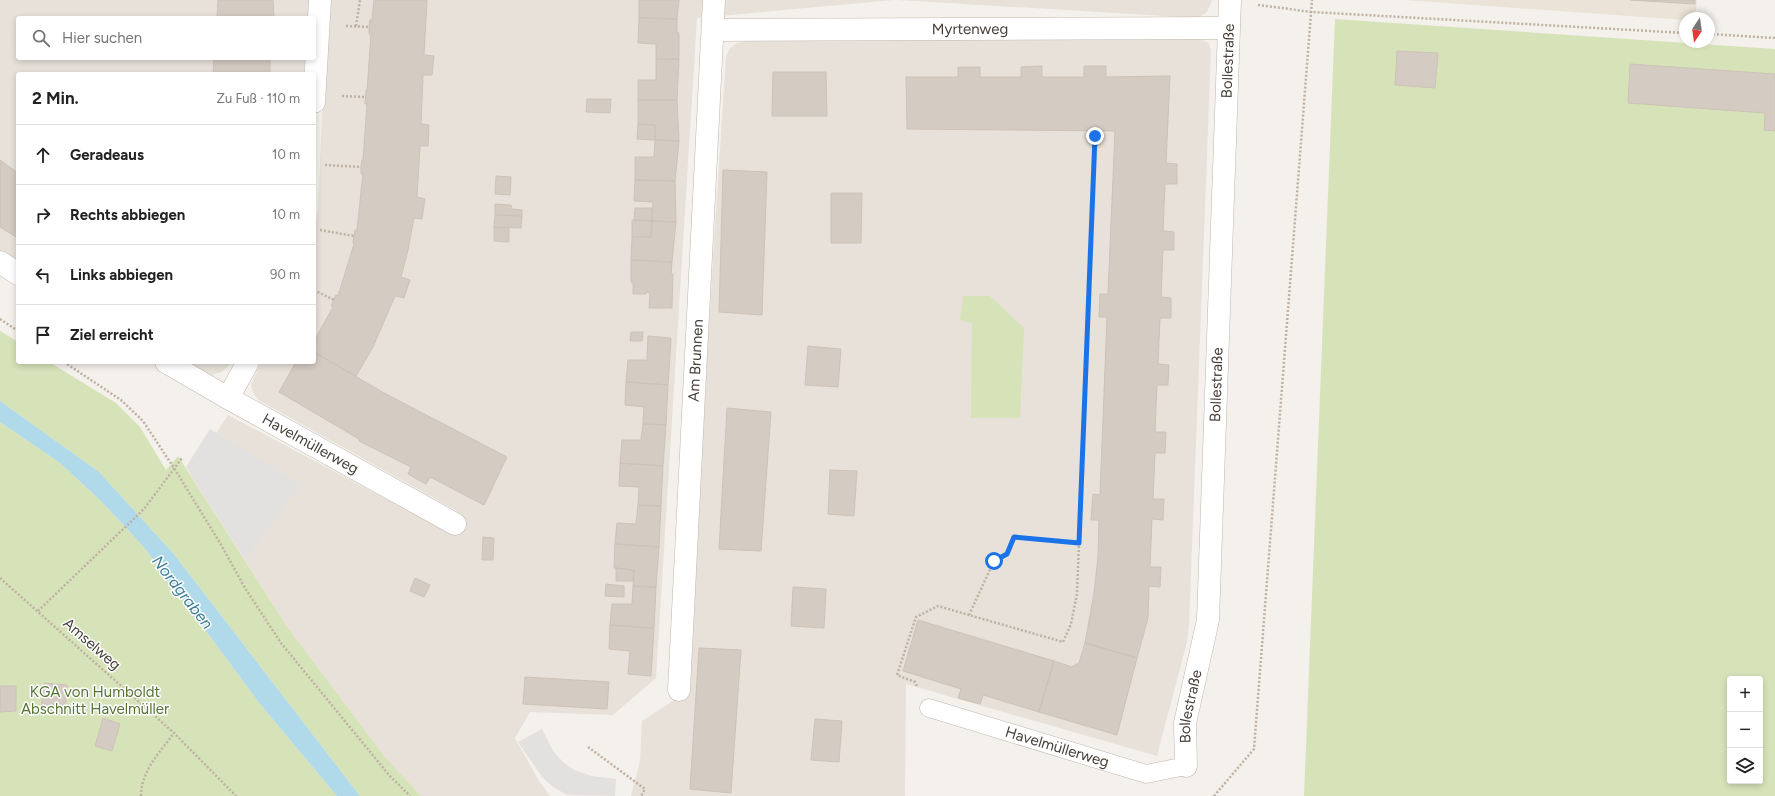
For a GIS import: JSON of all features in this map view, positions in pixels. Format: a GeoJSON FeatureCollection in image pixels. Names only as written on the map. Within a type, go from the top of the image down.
{"type":"FeatureCollection","features":[{"type":"Feature","properties":{"kind":"street"},"geometry":{"type":"LineString","coordinates":[[316,72],[320,0]]}},
{"type":"Feature","properties":{"kind":"street","name":"Am Brunnen"},"geometry":{"type":"LineString","coordinates":[[679,690],[714,0]]}},
{"type":"Feature","properties":{"kind":"street","name":"Bollestraße"},"geometry":{"type":"LineString","coordinates":[[1186,766],[1184,723],[1208,620],[1230,0]]}},
{"type":"Feature","properties":{"kind":"street","name":"Myrtenweg"},"geometry":{"type":"LineString","coordinates":[[713,30],[1228,28]]}},
{"type":"Feature","properties":{"kind":"street"},"geometry":{"type":"LineString","coordinates":[[0,262],[16,273]]}},
{"type":"Feature","properties":{"kind":"street","name":"Havelmüllerweg"},"geometry":{"type":"LineString","coordinates":[[169,364],[455,524]]}},
{"type":"Feature","properties":{"kind":"street"},"geometry":{"type":"LineString","coordinates":[[228,398],[247,364]]}},
{"type":"Feature","properties":{"kind":"lane","name":"Havelmüllerweg"},"geometry":{"type":"LineString","coordinates":[[929,708],[1146,774],[1186,766]]}},
{"type":"Feature","properties":{"kind":"path"},"geometry":{"type":"LineString","coordinates":[[356,26],[360,0]]}},
{"type":"Feature","properties":{"kind":"path"},"geometry":{"type":"LineString","coordinates":[[1214,796],[1254,749],[1312,0]]}},
{"type":"Feature","properties":{"kind":"path"},"geometry":{"type":"LineString","coordinates":[[1258,4],[1312,12],[1679,33]]}},
{"type":"Feature","properties":{"kind":"path"},"geometry":{"type":"LineString","coordinates":[[344,26],[369,27]]}},
{"type":"Feature","properties":{"kind":"path"},"geometry":{"type":"LineString","coordinates":[[1715,34],[1775,38]]}},
{"type":"Feature","properties":{"kind":"path"},"geometry":{"type":"LineString","coordinates":[[336,95],[365,97]]}},
{"type":"Feature","properties":{"kind":"path"},"geometry":{"type":"LineString","coordinates":[[929,708],[915,682],[897,675],[916,618],[938,606],[1063,642],[1071,624],[1077,594],[1095,136]]}},
{"type":"Feature","properties":{"kind":"path"},"geometry":{"type":"LineString","coordinates":[[325,165],[361,167]]}},
{"type":"Feature","properties":{"kind":"path"},"geometry":{"type":"LineString","coordinates":[[320,230],[354,236]]}},
{"type":"Feature","properties":{"kind":"path"},"geometry":{"type":"LineString","coordinates":[[316,291],[334,300]]}},
{"type":"Feature","properties":{"kind":"path"},"geometry":{"type":"LineString","coordinates":[[0,319],[16,330]]}},
{"type":"Feature","properties":{"kind":"path"},"geometry":{"type":"LineString","coordinates":[[67,364],[121,400],[142,421],[174,468],[220,542],[245,588],[281,643],[389,775],[410,796]]}},
{"type":"Feature","properties":{"kind":"path"},"geometry":{"type":"LineString","coordinates":[[38,611],[144,509],[182,458]]}},
{"type":"Feature","properties":{"kind":"path"},"geometry":{"type":"LineString","coordinates":[[969,614],[994,561],[1007,554],[1014,537],[1079,543]]}},
{"type":"Feature","properties":{"kind":"path","name":"Amselweg"},"geometry":{"type":"LineString","coordinates":[[0,578],[174,733],[236,796]]}},
{"type":"Feature","properties":{"kind":"path"},"geometry":{"type":"LineString","coordinates":[[141,796],[141,790],[148,767],[174,733]]}},
{"type":"Feature","properties":{"kind":"path"},"geometry":{"type":"LineString","coordinates":[[588,747],[645,789],[641,796]]}},
{"type":"Feature","properties":{"kind":"shaded area"},"geometry":{"type":"Polygon","coordinates":[[[0,0],[309,0],[308,16],[16,16],[16,60],[305,60],[304,72],[16,72],[16,261],[0,251],[0,0]]]}},
{"type":"Feature","properties":{"kind":"shaded area"},"geometry":{"type":"Polygon","coordinates":[[[327,0],[894,0],[697,18],[656,678],[613,715],[530,712],[515,738],[539,781],[550,796],[421,796],[385,757],[286,625],[190,474],[228,415],[446,531],[460,518],[457,511],[260,401],[253,393],[251,385],[260,364],[316,364],[316,220],[318,207],[327,0]]]}},
{"type":"Feature","properties":{"kind":"shaded area"},"geometry":{"type":"Polygon","coordinates":[[[897,0],[1212,0],[1207,12],[1198,18],[897,0]]]}},
{"type":"Feature","properties":{"kind":"shaded area"},"geometry":{"type":"Polygon","coordinates":[[[1405,0],[1697,0],[1696,12],[1679,12],[1679,20],[1405,0]]]}},
{"type":"Feature","properties":{"kind":"shaded area"},"geometry":{"type":"Polygon","coordinates":[[[905,39],[1200,39],[1209,43],[1211,51],[1189,625],[1187,642],[1157,756],[906,684],[905,796],[631,796],[640,761],[642,721],[685,693],[726,57],[730,48],[737,43],[747,41],[905,39]]]}},
{"type":"Feature","properties":{"kind":"shaded area"},"geometry":{"type":"Polygon","coordinates":[[[183,364],[230,364],[222,372],[211,375],[195,371],[183,364]]]}},
{"type":"Feature","properties":{"kind":"shaded area"},"geometry":{"type":"Polygon","coordinates":[[[210,429],[301,485],[245,559],[186,467],[210,429]]]}},
{"type":"Feature","properties":{"kind":"shaded area"},"geometry":{"type":"Polygon","coordinates":[[[542,729],[553,751],[563,762],[574,770],[592,776],[616,779],[615,796],[567,795],[553,787],[543,778],[518,742],[542,729]]]}},
{"type":"Feature","properties":{"kind":"green space"},"geometry":{"type":"Polygon","coordinates":[[[1335,19],[1679,42],[1679,48],[1715,48],[1715,45],[1775,49],[1775,796],[1304,796],[1335,19]]]}},
{"type":"Feature","properties":{"kind":"green space"},"geometry":{"type":"Polygon","coordinates":[[[963,296],[990,296],[1024,328],[1020,418],[971,418],[972,324],[960,320],[963,296]]]}},
{"type":"Feature","properties":{"kind":"green space"},"geometry":{"type":"Polygon","coordinates":[[[0,331],[16,341],[16,364],[52,364],[116,403],[140,427],[166,470],[178,456],[286,625],[385,757],[421,796],[360,796],[173,553],[99,472],[0,401],[0,331]]]}},
{"type":"Feature","properties":{"kind":"green space","name":"KGA von Humboldt Abschnitt Havelmüller"},"geometry":{"type":"Polygon","coordinates":[[[0,422],[60,463],[101,501],[143,546],[260,704],[337,796],[0,796],[0,422]]]}},
{"type":"Feature","properties":{"kind":"water","name":"Nordgraben"},"geometry":{"type":"Polygon","coordinates":[[[0,401],[99,472],[173,553],[360,796],[337,796],[260,704],[143,546],[101,501],[60,463],[0,422],[0,401]]]}},
{"type":"Feature","properties":{"kind":"building"},"geometry":{"type":"Polygon","coordinates":[[[218,0],[273,0],[274,16],[217,16],[218,0]]]}},
{"type":"Feature","properties":{"kind":"building"},"geometry":{"type":"Polygon","coordinates":[[[374,0],[427,0],[424,55],[434,56],[432,75],[423,75],[421,124],[429,125],[428,146],[420,146],[417,197],[425,199],[422,219],[414,218],[401,277],[410,280],[404,298],[395,296],[373,347],[356,376],[316,353],[316,337],[333,307],[331,306],[336,295],[338,296],[354,244],[355,230],[357,230],[363,173],[361,174],[361,167],[363,160],[367,104],[365,104],[371,34],[369,34],[369,27],[370,20],[372,20],[374,0]]]}},
{"type":"Feature","properties":{"kind":"building"},"geometry":{"type":"Polygon","coordinates":[[[639,0],[679,0],[677,19],[639,18],[639,0]]]}},
{"type":"Feature","properties":{"kind":"building"},"geometry":{"type":"Polygon","coordinates":[[[1630,0],[1695,0],[1695,4],[1630,0]]]}},
{"type":"Feature","properties":{"kind":"building"},"geometry":{"type":"Polygon","coordinates":[[[639,18],[677,19],[677,32],[679,33],[679,59],[656,59],[656,44],[638,43],[639,18]]]}},
{"type":"Feature","properties":{"kind":"building"},"geometry":{"type":"Polygon","coordinates":[[[1397,51],[1438,53],[1435,88],[1395,85],[1397,51]]]}},
{"type":"Feature","properties":{"kind":"building"},"geometry":{"type":"Polygon","coordinates":[[[656,59],[679,59],[677,100],[638,100],[638,80],[656,80],[656,59]]]}},
{"type":"Feature","properties":{"kind":"building"},"geometry":{"type":"Polygon","coordinates":[[[214,60],[270,60],[270,72],[213,72],[214,60]]]}},
{"type":"Feature","properties":{"kind":"building"},"geometry":{"type":"Polygon","coordinates":[[[1630,64],[1775,74],[1775,131],[1764,130],[1765,113],[1628,103],[1630,64]]]}},
{"type":"Feature","properties":{"kind":"building"},"geometry":{"type":"Polygon","coordinates":[[[1042,66],[1042,77],[1084,77],[1084,66],[1106,66],[1106,77],[1170,76],[1166,163],[1177,164],[1177,184],[1165,184],[1163,231],[1174,232],[1174,250],[1163,250],[1161,297],[1171,298],[1171,318],[1160,318],[1158,364],[1169,365],[1168,385],[1157,385],[1155,432],[1166,432],[1165,453],[1155,453],[1153,499],[1164,499],[1163,520],[1152,519],[1150,567],[1161,567],[1160,587],[1149,586],[1148,618],[1137,658],[1085,643],[1094,593],[1098,557],[1099,520],[1091,520],[1093,494],[1100,495],[1107,317],[1099,317],[1100,294],[1108,294],[1115,131],[907,129],[906,77],[958,77],[958,67],[980,67],[980,77],[1021,77],[1021,67],[1042,66]]]}},
{"type":"Feature","properties":{"kind":"building"},"geometry":{"type":"Polygon","coordinates":[[[773,72],[826,72],[827,116],[772,116],[773,72]]]}},
{"type":"Feature","properties":{"kind":"building"},"geometry":{"type":"Polygon","coordinates":[[[587,99],[611,99],[610,113],[586,112],[587,99]]]}},
{"type":"Feature","properties":{"kind":"building"},"geometry":{"type":"Polygon","coordinates":[[[638,100],[677,100],[679,141],[655,140],[655,125],[638,124],[638,100]]]}},
{"type":"Feature","properties":{"kind":"building"},"geometry":{"type":"Polygon","coordinates":[[[638,124],[655,125],[655,140],[637,139],[638,124]]]}},
{"type":"Feature","properties":{"kind":"building"},"geometry":{"type":"Polygon","coordinates":[[[655,140],[679,141],[675,181],[635,180],[635,157],[654,157],[655,140]]]}},
{"type":"Feature","properties":{"kind":"building"},"geometry":{"type":"Polygon","coordinates":[[[0,160],[16,172],[16,237],[0,227],[0,160]]]}},
{"type":"Feature","properties":{"kind":"building"},"geometry":{"type":"Polygon","coordinates":[[[723,170],[767,172],[762,315],[719,312],[723,170]]]}},
{"type":"Feature","properties":{"kind":"building"},"geometry":{"type":"Polygon","coordinates":[[[496,176],[511,177],[510,195],[495,194],[496,176]]]}},
{"type":"Feature","properties":{"kind":"building"},"geometry":{"type":"Polygon","coordinates":[[[635,180],[675,181],[676,222],[652,221],[653,202],[634,201],[635,180]]]}},
{"type":"Feature","properties":{"kind":"building"},"geometry":{"type":"Polygon","coordinates":[[[831,193],[862,193],[861,243],[831,243],[831,193]]]}},
{"type":"Feature","properties":{"kind":"building"},"geometry":{"type":"Polygon","coordinates":[[[495,204],[511,205],[512,209],[522,210],[522,216],[495,215],[495,204]]]}},
{"type":"Feature","properties":{"kind":"building"},"geometry":{"type":"Polygon","coordinates":[[[635,208],[652,208],[652,221],[634,220],[635,208]]]}},
{"type":"Feature","properties":{"kind":"building"},"geometry":{"type":"Polygon","coordinates":[[[495,215],[522,216],[521,228],[494,227],[495,215]]]}},
{"type":"Feature","properties":{"kind":"building"},"geometry":{"type":"Polygon","coordinates":[[[632,220],[652,221],[651,237],[632,237],[632,220]]]}},
{"type":"Feature","properties":{"kind":"building"},"geometry":{"type":"Polygon","coordinates":[[[652,221],[676,222],[672,262],[631,260],[632,237],[651,237],[652,221]]]}},
{"type":"Feature","properties":{"kind":"building"},"geometry":{"type":"Polygon","coordinates":[[[494,227],[509,228],[509,242],[494,241],[494,227]]]}},
{"type":"Feature","properties":{"kind":"building"},"geometry":{"type":"Polygon","coordinates":[[[631,260],[672,262],[672,308],[649,308],[650,293],[633,294],[633,283],[631,282],[631,260]]]}},
{"type":"Feature","properties":{"kind":"building"},"geometry":{"type":"Polygon","coordinates":[[[631,332],[643,332],[642,341],[630,341],[631,332]]]}},
{"type":"Feature","properties":{"kind":"building"},"geometry":{"type":"Polygon","coordinates":[[[648,336],[671,338],[668,385],[626,382],[628,360],[647,360],[648,336]]]}},
{"type":"Feature","properties":{"kind":"building"},"geometry":{"type":"Polygon","coordinates":[[[808,346],[841,349],[838,387],[805,385],[808,346]]]}},
{"type":"Feature","properties":{"kind":"building"},"geometry":{"type":"Polygon","coordinates":[[[316,353],[384,393],[507,457],[484,505],[430,477],[426,484],[408,474],[411,467],[359,441],[359,439],[279,392],[295,364],[316,364],[316,353]]]}},
{"type":"Feature","properties":{"kind":"building"},"geometry":{"type":"Polygon","coordinates":[[[626,382],[668,385],[666,425],[643,424],[644,407],[625,405],[626,382]]]}},
{"type":"Feature","properties":{"kind":"building"},"geometry":{"type":"Polygon","coordinates":[[[727,408],[771,412],[761,551],[719,549],[727,408]]]}},
{"type":"Feature","properties":{"kind":"building"},"geometry":{"type":"Polygon","coordinates":[[[643,424],[666,425],[663,466],[620,463],[622,440],[641,440],[643,424]]]}},
{"type":"Feature","properties":{"kind":"building"},"geometry":{"type":"Polygon","coordinates":[[[620,463],[663,466],[661,506],[638,505],[639,487],[619,486],[620,463]]]}},
{"type":"Feature","properties":{"kind":"building"},"geometry":{"type":"Polygon","coordinates":[[[830,470],[857,471],[854,516],[828,514],[830,470]]]}},
{"type":"Feature","properties":{"kind":"building"},"geometry":{"type":"Polygon","coordinates":[[[638,505],[661,506],[659,547],[615,544],[617,523],[636,524],[638,505]]]}},
{"type":"Feature","properties":{"kind":"building"},"geometry":{"type":"Polygon","coordinates":[[[483,537],[494,538],[493,560],[482,560],[483,537]]]}},
{"type":"Feature","properties":{"kind":"building"},"geometry":{"type":"Polygon","coordinates":[[[615,544],[659,547],[656,587],[633,586],[634,570],[614,568],[615,544]]]}},
{"type":"Feature","properties":{"kind":"building"},"geometry":{"type":"Polygon","coordinates":[[[616,568],[634,570],[633,581],[616,581],[616,568]]]}},
{"type":"Feature","properties":{"kind":"building"},"geometry":{"type":"Polygon","coordinates":[[[415,578],[430,585],[424,597],[410,591],[415,578]]]}},
{"type":"Feature","properties":{"kind":"building"},"geometry":{"type":"Polygon","coordinates":[[[606,584],[624,586],[624,597],[605,596],[606,584]]]}},
{"type":"Feature","properties":{"kind":"building"},"geometry":{"type":"Polygon","coordinates":[[[633,586],[656,587],[654,628],[610,625],[612,604],[632,604],[633,586]]]}},
{"type":"Feature","properties":{"kind":"building"},"geometry":{"type":"Polygon","coordinates":[[[793,587],[826,589],[824,628],[791,626],[793,587]]]}},
{"type":"Feature","properties":{"kind":"building"},"geometry":{"type":"Polygon","coordinates":[[[918,620],[1054,661],[1039,712],[983,695],[980,704],[958,698],[961,689],[903,671],[918,620]]]}},
{"type":"Feature","properties":{"kind":"building"},"geometry":{"type":"Polygon","coordinates":[[[610,625],[654,628],[651,676],[628,674],[630,651],[609,649],[610,625]]]}},
{"type":"Feature","properties":{"kind":"building"},"geometry":{"type":"Polygon","coordinates":[[[1085,643],[1137,658],[1117,735],[1039,712],[1054,661],[1072,667],[1079,663],[1085,643]]]}},
{"type":"Feature","properties":{"kind":"building"},"geometry":{"type":"Polygon","coordinates":[[[699,648],[741,650],[731,793],[690,789],[699,648]]]}},
{"type":"Feature","properties":{"kind":"building"},"geometry":{"type":"Polygon","coordinates":[[[525,677],[609,682],[607,709],[523,704],[525,677]]]}},
{"type":"Feature","properties":{"kind":"building"},"geometry":{"type":"Polygon","coordinates":[[[44,683],[67,685],[65,712],[41,709],[44,683]]]}},
{"type":"Feature","properties":{"kind":"building"},"geometry":{"type":"Polygon","coordinates":[[[0,686],[16,686],[16,711],[0,712],[0,686]]]}},
{"type":"Feature","properties":{"kind":"building"},"geometry":{"type":"Polygon","coordinates":[[[103,718],[120,724],[112,751],[95,746],[103,718]]]}},
{"type":"Feature","properties":{"kind":"building"},"geometry":{"type":"Polygon","coordinates":[[[815,719],[842,721],[839,762],[811,760],[815,719]]]}},
{"type":"Feature","properties":{"kind":"route"},"geometry":{"type":"LineString","coordinates":[[994,561],[1007,554],[1014,537],[1079,543],[1095,136]]}}]}
